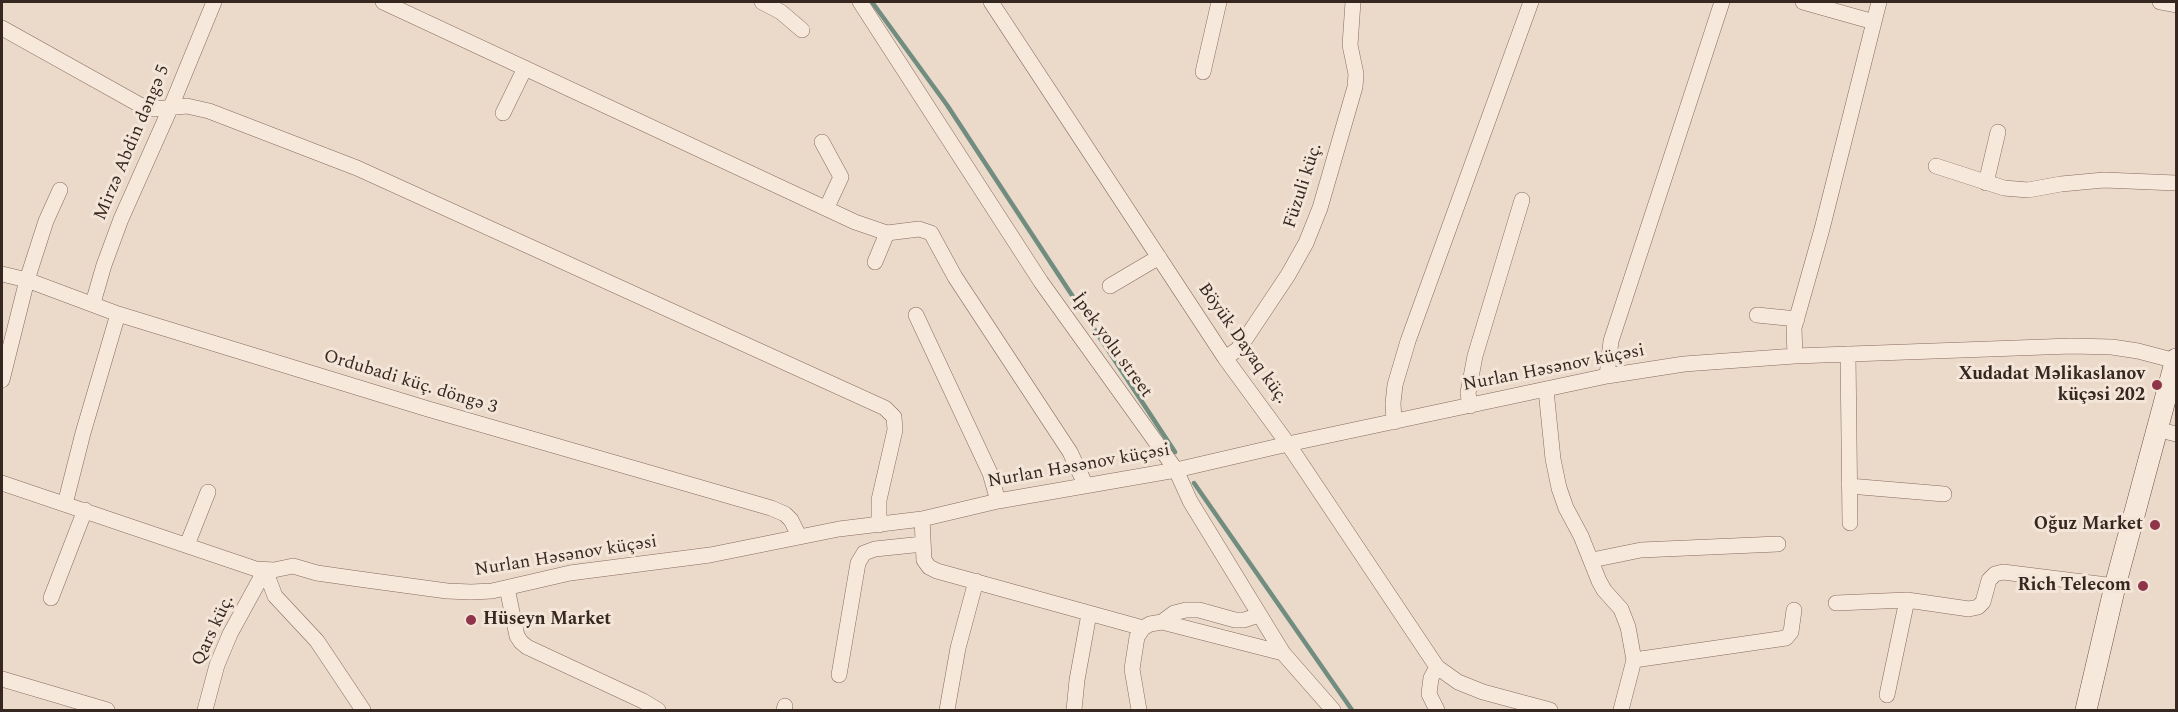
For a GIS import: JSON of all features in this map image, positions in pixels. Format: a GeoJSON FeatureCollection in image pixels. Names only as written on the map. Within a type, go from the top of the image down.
{"type":"FeatureCollection","features":[{"type":"Feature","properties":{"kind":"street","name":"Mirzə Abdin dəngə 5"},"geometry":{"type":"LineString","coordinates":[[93,303],[121,219],[214,2]]}},
{"type":"Feature","properties":{"kind":"street"},"geometry":{"type":"LineString","coordinates":[[383,2],[855,222],[887,233],[919,229],[931,233],[954,277],[1070,452],[1086,486]]}},
{"type":"Feature","properties":{"kind":"street"},"geometry":{"type":"LineString","coordinates":[[762,2],[781,12],[802,30]]}},
{"type":"Feature","properties":{"kind":"street","name":"İpek yolu street"},"geometry":{"type":"LineString","coordinates":[[860,2],[1041,282],[1176,470],[1190,501],[1283,653],[1333,711]]}},
{"type":"Feature","properties":{"kind":"street","name":"Böyük Dayaq küç."},"geometry":{"type":"LineString","coordinates":[[991,2],[1225,358],[1288,444],[1437,667]]}},
{"type":"Feature","properties":{"kind":"street"},"geometry":{"type":"LineString","coordinates":[[1203,72],[1219,2]]}},
{"type":"Feature","properties":{"kind":"street","name":"Füzuli küç."},"geometry":{"type":"LineString","coordinates":[[1225,358],[1237,350],[1244,341],[1288,276],[1306,243],[1320,208],[1355,87],[1356,74],[1350,45],[1353,2]]}},
{"type":"Feature","properties":{"kind":"street"},"geometry":{"type":"LineString","coordinates":[[1394,422],[1395,385],[1408,341],[1531,2]]}},
{"type":"Feature","properties":{"kind":"street"},"geometry":{"type":"LineString","coordinates":[[1608,376],[1611,341],[1722,2]]}},
{"type":"Feature","properties":{"kind":"street"},"geometry":{"type":"LineString","coordinates":[[1803,2],[1874,22]]}},
{"type":"Feature","properties":{"kind":"street"},"geometry":{"type":"LineString","coordinates":[[1795,356],[1793,337],[1797,319],[1879,2]]}},
{"type":"Feature","properties":{"kind":"street"},"geometry":{"type":"LineString","coordinates":[[2160,2],[2176,5]]}},
{"type":"Feature","properties":{"kind":"street"},"geometry":{"type":"LineString","coordinates":[[2,28],[140,105],[153,109],[187,106],[209,111],[357,168],[885,408],[894,417],[895,430],[879,500],[879,525]]}},
{"type":"Feature","properties":{"kind":"street"},"geometry":{"type":"LineString","coordinates":[[503,113],[525,68]]}},
{"type":"Feature","properties":{"kind":"street"},"geometry":{"type":"LineString","coordinates":[[1986,183],[1998,132]]}},
{"type":"Feature","properties":{"kind":"street"},"geometry":{"type":"LineString","coordinates":[[822,142],[841,177],[839,186],[827,207]]}},
{"type":"Feature","properties":{"kind":"street"},"geometry":{"type":"LineString","coordinates":[[1936,166],[2004,188],[2028,190],[2104,180],[2176,183]]}},
{"type":"Feature","properties":{"kind":"street"},"geometry":{"type":"LineString","coordinates":[[2,380],[27,280],[46,221],[60,190]]}},
{"type":"Feature","properties":{"kind":"street"},"geometry":{"type":"LineString","coordinates":[[1470,406],[1468,393],[1475,356],[1522,200]]}},
{"type":"Feature","properties":{"kind":"street"},"geometry":{"type":"LineString","coordinates":[[875,261],[887,233]]}},
{"type":"Feature","properties":{"kind":"street"},"geometry":{"type":"LineString","coordinates":[[1110,286],[1159,258]]}},
{"type":"Feature","properties":{"kind":"street","name":"Ordubadi küç. döngə 3"},"geometry":{"type":"LineString","coordinates":[[2,273],[93,303],[118,314],[428,409],[771,508],[785,514],[791,520],[799,536]]}},
{"type":"Feature","properties":{"kind":"street"},"geometry":{"type":"LineString","coordinates":[[65,504],[118,314]]}},
{"type":"Feature","properties":{"kind":"street"},"geometry":{"type":"LineString","coordinates":[[916,315],[990,473],[998,501]]}},
{"type":"Feature","properties":{"kind":"street"},"geometry":{"type":"LineString","coordinates":[[1757,315],[1797,319]]}},
{"type":"Feature","properties":{"kind":"street","name":"Nurlan Həsənov küçəsi"},"geometry":{"type":"LineString","coordinates":[[2,483],[187,545],[239,565],[265,570],[293,566],[318,573],[447,591],[471,592],[507,588],[570,573],[710,555],[799,536],[922,519],[998,501],[1176,470],[1608,376],[1720,360],[2091,347],[2138,351],[2176,360]]}},
{"type":"Feature","properties":{"kind":"street"},"geometry":{"type":"LineString","coordinates":[[1848,354],[1850,523]]}},
{"type":"Feature","properties":{"kind":"street"},"geometry":{"type":"LineString","coordinates":[[2086,711],[2115,586],[2166,432],[2176,360]]}},
{"type":"Feature","properties":{"kind":"street"},"geometry":{"type":"LineString","coordinates":[[1546,390],[1553,459],[1559,488],[1604,590],[1622,609],[1628,627],[1634,660],[1621,711]]}},
{"type":"Feature","properties":{"kind":"street"},"geometry":{"type":"LineString","coordinates":[[1849,486],[1944,494]]}},
{"type":"Feature","properties":{"kind":"street"},"geometry":{"type":"LineString","coordinates":[[187,545],[208,492]]}},
{"type":"Feature","properties":{"kind":"street"},"geometry":{"type":"LineString","coordinates":[[51,598],[85,510]]}},
{"type":"Feature","properties":{"kind":"street"},"geometry":{"type":"LineString","coordinates":[[922,519],[924,560],[929,567],[937,571],[1143,628]]}},
{"type":"Feature","properties":{"kind":"street"},"geometry":{"type":"LineString","coordinates":[[839,675],[858,563],[864,553],[875,549],[923,544]]}},
{"type":"Feature","properties":{"kind":"street"},"geometry":{"type":"LineString","coordinates":[[1592,560],[1641,550],[1778,544]]}},
{"type":"Feature","properties":{"kind":"street"},"geometry":{"type":"LineString","coordinates":[[265,570],[275,596],[317,641],[363,711]]}},
{"type":"Feature","properties":{"kind":"street","name":"Qars küç."},"geometry":{"type":"LineString","coordinates":[[205,711],[217,665],[230,634],[265,570]]}},
{"type":"Feature","properties":{"kind":"street"},"geometry":{"type":"LineString","coordinates":[[1836,603],[1907,600],[1969,609],[1978,607],[1983,602],[1989,580],[1995,574],[2003,572],[2115,586]]}},
{"type":"Feature","properties":{"kind":"street"},"geometry":{"type":"LineString","coordinates":[[946,711],[958,648],[976,582]]}},
{"type":"Feature","properties":{"kind":"street"},"geometry":{"type":"LineString","coordinates":[[507,588],[517,636],[526,647],[643,701],[658,711]]}},
{"type":"Feature","properties":{"kind":"street"},"geometry":{"type":"LineString","coordinates":[[1887,695],[1907,600]]}},
{"type":"Feature","properties":{"kind":"street"},"geometry":{"type":"LineString","coordinates":[[1162,622],[1174,613],[1186,610],[1199,610],[1235,620],[1244,620],[1259,615]]}},
{"type":"Feature","properties":{"kind":"street"},"geometry":{"type":"LineString","coordinates":[[1634,660],[1786,638],[1791,632],[1794,610]]}},
{"type":"Feature","properties":{"kind":"street"},"geometry":{"type":"LineString","coordinates":[[1074,711],[1089,614]]}},
{"type":"Feature","properties":{"kind":"street"},"geometry":{"type":"LineString","coordinates":[[1139,711],[1132,669],[1137,637],[1143,628],[1150,624],[1162,622],[1283,653]]}},
{"type":"Feature","properties":{"kind":"street"},"geometry":{"type":"LineString","coordinates":[[1437,711],[1429,694],[1431,678],[1437,667],[1458,682],[1550,711]]}},
{"type":"Feature","properties":{"kind":"street"},"geometry":{"type":"LineString","coordinates":[[2,679],[71,705],[108,711]]}},
{"type":"Feature","properties":{"kind":"waterway"},"geometry":{"type":"LineString","coordinates":[[872,2],[947,105],[1175,452]]}},
{"type":"Feature","properties":{"kind":"waterway"},"geometry":{"type":"LineString","coordinates":[[1194,483],[1352,710]]}},
{"type":"Feature","properties":{"kind":"place","name":"Xudadat Məlikaslanov küçəsi 202"},"geometry":{"type":"Point","coordinates":[2157,385]}},
{"type":"Feature","properties":{"kind":"place","name":"Oğuz Market"},"geometry":{"type":"Point","coordinates":[2155,525]}},
{"type":"Feature","properties":{"kind":"place","name":"Rich Telecom"},"geometry":{"type":"Point","coordinates":[2143,586]}},
{"type":"Feature","properties":{"kind":"place","name":"Hüseyn Market"},"geometry":{"type":"Point","coordinates":[471,620]}}]}
